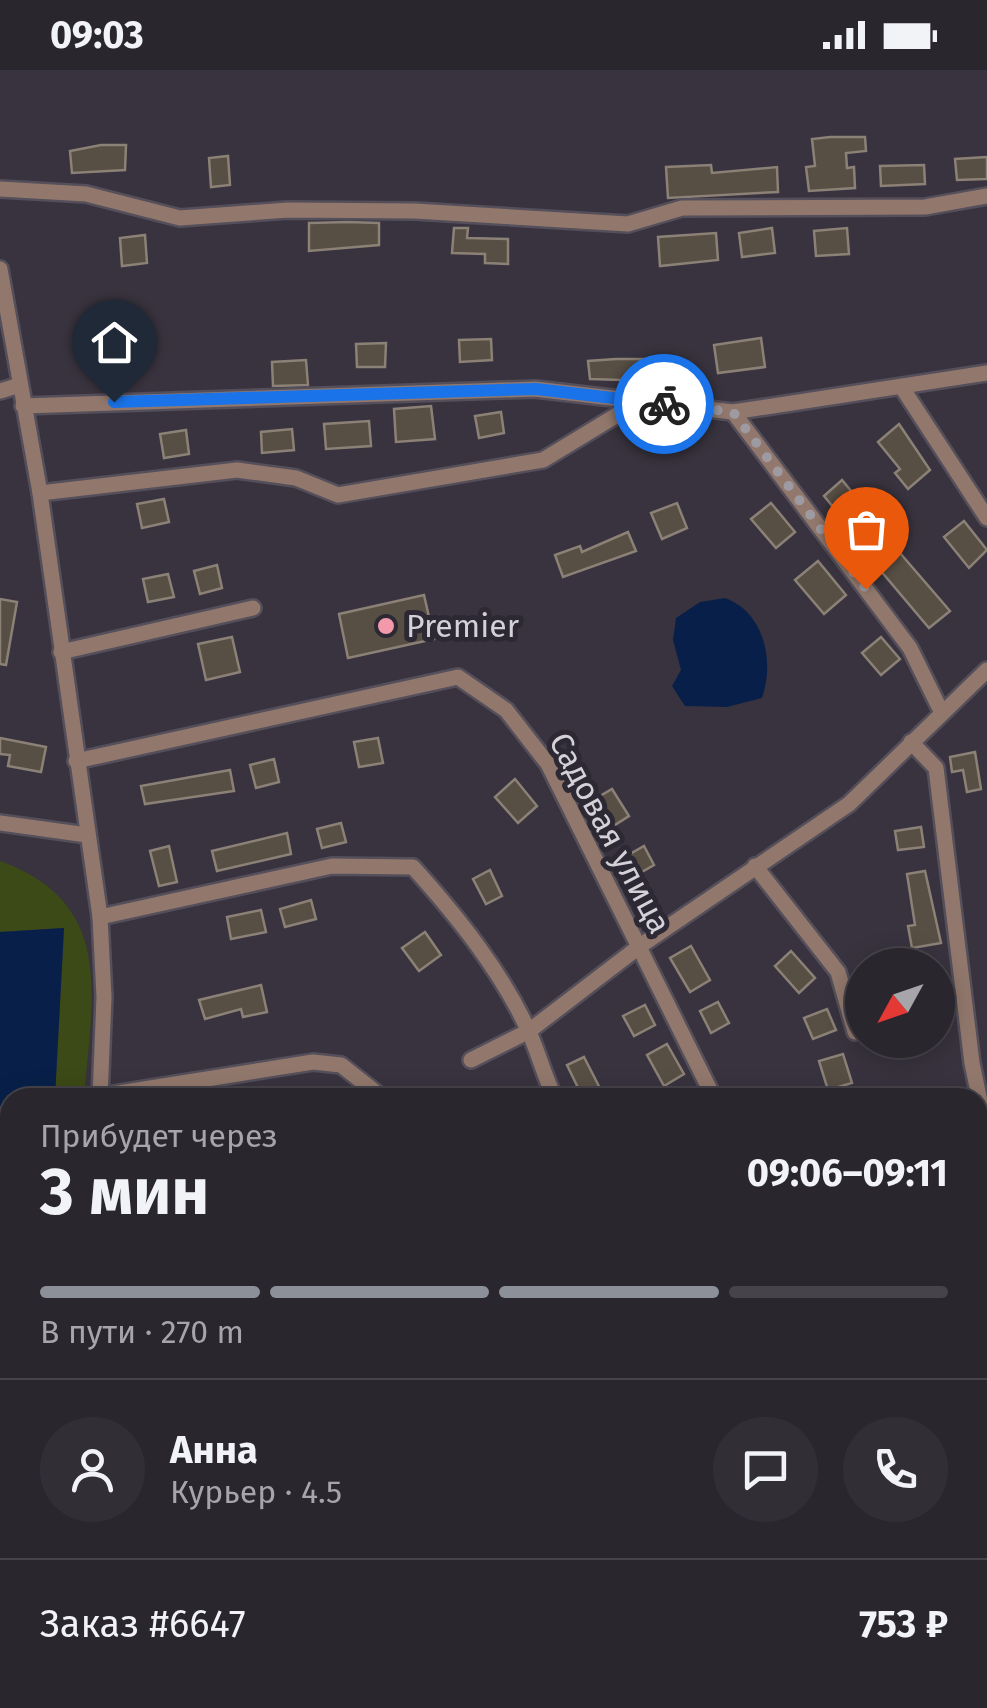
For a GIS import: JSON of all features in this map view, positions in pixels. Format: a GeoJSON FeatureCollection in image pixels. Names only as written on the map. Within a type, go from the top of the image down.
{"type":"FeatureCollection","features":[{"type":"Feature","properties":{"kind":"street"},"geometry":{"type":"LineString","coordinates":[[0,189],[86,194],[180,218],[288,210],[414,212],[628,224],[682,208],[925,207],[987,196]]}},
{"type":"Feature","properties":{"kind":"street"},"geometry":{"type":"LineString","coordinates":[[0,268],[20,385],[30,405],[100,918],[104,997],[100,1088]]}},
{"type":"Feature","properties":{"kind":"street"},"geometry":{"type":"LineString","coordinates":[[30,405],[536,389],[733,412],[987,373]]}},
{"type":"Feature","properties":{"kind":"street"},"geometry":{"type":"LineString","coordinates":[[0,391],[20,385]]}},
{"type":"Feature","properties":{"kind":"street"},"geometry":{"type":"LineString","coordinates":[[902,389],[987,518]]}},
{"type":"Feature","properties":{"kind":"street"},"geometry":{"type":"LineString","coordinates":[[40,493],[238,470],[296,478],[338,495],[543,460],[640,401]]}},
{"type":"Feature","properties":{"kind":"street"},"geometry":{"type":"LineString","coordinates":[[733,412],[910,648],[940,711]]}},
{"type":"Feature","properties":{"kind":"street"},"geometry":{"type":"LineString","coordinates":[[62,652],[253,608]]}},
{"type":"Feature","properties":{"kind":"street"},"geometry":{"type":"LineString","coordinates":[[471,1060],[529,1031],[640,946],[848,804],[940,711],[987,670]]}},
{"type":"Feature","properties":{"kind":"street","name":"Садовая улица"},"geometry":{"type":"LineString","coordinates":[[76,761],[458,678],[506,710],[548,764],[565,806],[640,946],[709,1088]]}},
{"type":"Feature","properties":{"kind":"street"},"geometry":{"type":"LineString","coordinates":[[911,742],[936,768],[977,1088]]}},
{"type":"Feature","properties":{"kind":"street"},"geometry":{"type":"LineString","coordinates":[[0,823],[88,835]]}},
{"type":"Feature","properties":{"kind":"street"},"geometry":{"type":"LineString","coordinates":[[100,918],[332,866],[413,867],[457,917],[529,1031],[551,1088]]}},
{"type":"Feature","properties":{"kind":"street"},"geometry":{"type":"LineString","coordinates":[[755,866],[838,972],[845,997]]}},
{"type":"Feature","properties":{"kind":"street"},"geometry":{"type":"LineString","coordinates":[[158,1088],[313,1062],[341,1065],[370,1088]]}},
{"type":"Feature","properties":{"kind":"green space"},"geometry":{"type":"Polygon","coordinates":[[[0,861],[38,879],[64,902],[80,928],[89,958],[92,990],[85,1088],[55,1088],[64,928],[0,932],[0,861]]]}},
{"type":"Feature","properties":{"kind":"water"},"geometry":{"type":"Polygon","coordinates":[[[725,598],[749,614],[763,639],[767,669],[762,698],[727,707],[685,706],[672,686],[681,670],[673,640],[676,618],[700,602],[725,598]]]}},
{"type":"Feature","properties":{"kind":"water"},"geometry":{"type":"Polygon","coordinates":[[[64,928],[55,1088],[0,1088],[0,932],[64,928]]]}},
{"type":"Feature","properties":{"kind":"building"},"geometry":{"type":"Polygon","coordinates":[[[865,137],[866,151],[846,153],[847,168],[854,167],[855,188],[809,191],[806,167],[815,166],[812,139],[865,137]]]}},
{"type":"Feature","properties":{"kind":"building"},"geometry":{"type":"Polygon","coordinates":[[[126,145],[125,170],[72,173],[70,151],[126,145]]]}},
{"type":"Feature","properties":{"kind":"building"},"geometry":{"type":"Polygon","coordinates":[[[228,156],[230,185],[211,187],[209,158],[228,156]]]}},
{"type":"Feature","properties":{"kind":"building"},"geometry":{"type":"Polygon","coordinates":[[[987,157],[987,179],[957,180],[955,159],[987,157]]]}},
{"type":"Feature","properties":{"kind":"building"},"geometry":{"type":"Polygon","coordinates":[[[711,165],[712,173],[777,167],[778,192],[668,198],[666,167],[711,165]]]}},
{"type":"Feature","properties":{"kind":"building"},"geometry":{"type":"Polygon","coordinates":[[[924,165],[925,184],[881,186],[880,166],[924,165]]]}},
{"type":"Feature","properties":{"kind":"building"},"geometry":{"type":"Polygon","coordinates":[[[309,223],[379,223],[379,245],[309,251],[309,223]]]}},
{"type":"Feature","properties":{"kind":"building"},"geometry":{"type":"Polygon","coordinates":[[[454,228],[468,228],[467,238],[508,239],[508,264],[485,263],[485,254],[452,253],[454,228]]]}},
{"type":"Feature","properties":{"kind":"building"},"geometry":{"type":"Polygon","coordinates":[[[772,228],[775,253],[742,257],[739,233],[772,228]]]}},
{"type":"Feature","properties":{"kind":"building"},"geometry":{"type":"Polygon","coordinates":[[[847,228],[849,254],[816,256],[814,231],[847,228]]]}},
{"type":"Feature","properties":{"kind":"building"},"geometry":{"type":"Polygon","coordinates":[[[716,233],[718,260],[660,266],[658,237],[716,233]]]}},
{"type":"Feature","properties":{"kind":"building"},"geometry":{"type":"Polygon","coordinates":[[[145,235],[147,263],[122,266],[120,238],[145,235]]]}},
{"type":"Feature","properties":{"kind":"building"},"geometry":{"type":"Polygon","coordinates":[[[761,338],[765,367],[718,373],[714,345],[761,338]]]}},
{"type":"Feature","properties":{"kind":"building"},"geometry":{"type":"Polygon","coordinates":[[[491,339],[492,360],[460,362],[459,340],[491,339]]]}},
{"type":"Feature","properties":{"kind":"building"},"geometry":{"type":"Polygon","coordinates":[[[386,343],[385,367],[357,367],[356,344],[386,343]]]}},
{"type":"Feature","properties":{"kind":"building"},"geometry":{"type":"Polygon","coordinates":[[[654,359],[656,381],[590,379],[588,361],[654,359]]]}},
{"type":"Feature","properties":{"kind":"building"},"geometry":{"type":"Polygon","coordinates":[[[306,360],[308,385],[273,386],[272,362],[306,360]]]}},
{"type":"Feature","properties":{"kind":"building"},"geometry":{"type":"Polygon","coordinates":[[[431,406],[435,439],[396,442],[394,409],[431,406]]]}},
{"type":"Feature","properties":{"kind":"building"},"geometry":{"type":"Polygon","coordinates":[[[501,412],[504,433],[479,438],[475,416],[501,412]]]}},
{"type":"Feature","properties":{"kind":"building"},"geometry":{"type":"Polygon","coordinates":[[[369,421],[371,446],[326,449],[324,424],[369,421]]]}},
{"type":"Feature","properties":{"kind":"building"},"geometry":{"type":"Polygon","coordinates":[[[899,424],[930,470],[908,489],[895,473],[900,469],[878,442],[899,424]]]}},
{"type":"Feature","properties":{"kind":"building"},"geometry":{"type":"Polygon","coordinates":[[[292,429],[294,450],[262,453],[261,432],[292,429]]]}},
{"type":"Feature","properties":{"kind":"building"},"geometry":{"type":"Polygon","coordinates":[[[186,430],[189,454],[164,458],[160,434],[186,430]]]}},
{"type":"Feature","properties":{"kind":"building"},"geometry":{"type":"Polygon","coordinates":[[[842,480],[867,510],[848,525],[824,496],[842,480]]]}},
{"type":"Feature","properties":{"kind":"building"},"geometry":{"type":"Polygon","coordinates":[[[164,499],[169,522],[142,528],[137,504],[164,499]]]}},
{"type":"Feature","properties":{"kind":"building"},"geometry":{"type":"Polygon","coordinates":[[[677,503],[687,528],[662,539],[651,513],[677,503]]]}},
{"type":"Feature","properties":{"kind":"building"},"geometry":{"type":"Polygon","coordinates":[[[771,503],[795,532],[776,548],[751,519],[771,503]]]}},
{"type":"Feature","properties":{"kind":"building"},"geometry":{"type":"Polygon","coordinates":[[[964,521],[987,550],[969,568],[944,537],[964,521]]]}},
{"type":"Feature","properties":{"kind":"building"},"geometry":{"type":"Polygon","coordinates":[[[628,532],[636,551],[563,577],[555,555],[580,546],[582,552],[628,532]]]}},
{"type":"Feature","properties":{"kind":"building"},"geometry":{"type":"Polygon","coordinates":[[[900,553],[950,611],[929,628],[880,570],[900,553]]]}},
{"type":"Feature","properties":{"kind":"building"},"geometry":{"type":"Polygon","coordinates":[[[818,561],[846,595],[824,614],[795,580],[818,561]]]}},
{"type":"Feature","properties":{"kind":"building"},"geometry":{"type":"Polygon","coordinates":[[[217,565],[222,588],[200,594],[194,571],[217,565]]]}},
{"type":"Feature","properties":{"kind":"building"},"geometry":{"type":"Polygon","coordinates":[[[168,574],[174,597],[148,602],[143,579],[168,574]]]}},
{"type":"Feature","properties":{"kind":"building","name":"Premier"},"geometry":{"type":"Polygon","coordinates":[[[424,595],[434,639],[348,658],[339,614],[424,595]]]}},
{"type":"Feature","properties":{"kind":"building"},"geometry":{"type":"Polygon","coordinates":[[[0,599],[17,602],[6,665],[0,664],[0,599]]]}},
{"type":"Feature","properties":{"kind":"building"},"geometry":{"type":"Polygon","coordinates":[[[232,637],[240,672],[206,680],[198,644],[232,637]]]}},
{"type":"Feature","properties":{"kind":"building"},"geometry":{"type":"Polygon","coordinates":[[[881,637],[900,659],[881,675],[862,653],[881,637]]]}},
{"type":"Feature","properties":{"kind":"building"},"geometry":{"type":"Polygon","coordinates":[[[0,738],[46,747],[41,772],[8,766],[10,755],[0,754],[0,738]]]}},
{"type":"Feature","properties":{"kind":"building"},"geometry":{"type":"Polygon","coordinates":[[[378,738],[383,763],[359,767],[354,742],[378,738]]]}},
{"type":"Feature","properties":{"kind":"building"},"geometry":{"type":"Polygon","coordinates":[[[975,752],[981,789],[967,792],[963,770],[952,772],[950,757],[975,752]]]}},
{"type":"Feature","properties":{"kind":"building"},"geometry":{"type":"Polygon","coordinates":[[[274,759],[279,782],[256,788],[250,765],[274,759]]]}},
{"type":"Feature","properties":{"kind":"building"},"geometry":{"type":"Polygon","coordinates":[[[230,770],[234,791],[145,804],[141,786],[230,770]]]}},
{"type":"Feature","properties":{"kind":"building"},"geometry":{"type":"Polygon","coordinates":[[[515,779],[537,806],[518,823],[495,797],[515,779]]]}},
{"type":"Feature","properties":{"kind":"building"},"geometry":{"type":"Polygon","coordinates":[[[612,789],[629,816],[607,830],[590,802],[612,789]]]}},
{"type":"Feature","properties":{"kind":"building"},"geometry":{"type":"Polygon","coordinates":[[[341,823],[346,842],[322,848],[317,829],[341,823]]]}},
{"type":"Feature","properties":{"kind":"building"},"geometry":{"type":"Polygon","coordinates":[[[921,827],[924,847],[898,850],[895,831],[921,827]]]}},
{"type":"Feature","properties":{"kind":"building"},"geometry":{"type":"Polygon","coordinates":[[[287,833],[291,854],[217,871],[212,851],[287,833]]]}},
{"type":"Feature","properties":{"kind":"building"},"geometry":{"type":"Polygon","coordinates":[[[169,846],[177,882],[159,886],[150,851],[169,846]]]}},
{"type":"Feature","properties":{"kind":"building"},"geometry":{"type":"Polygon","coordinates":[[[644,846],[654,865],[633,877],[623,858],[644,846]]]}},
{"type":"Feature","properties":{"kind":"building"},"geometry":{"type":"Polygon","coordinates":[[[490,870],[502,896],[486,904],[473,879],[490,870]]]}},
{"type":"Feature","properties":{"kind":"building"},"geometry":{"type":"Polygon","coordinates":[[[925,871],[941,943],[912,948],[908,926],[915,925],[907,874],[925,871]]]}},
{"type":"Feature","properties":{"kind":"building"},"geometry":{"type":"Polygon","coordinates":[[[311,900],[316,919],[285,927],[280,909],[311,900]]]}},
{"type":"Feature","properties":{"kind":"building"},"geometry":{"type":"Polygon","coordinates":[[[261,910],[266,932],[231,939],[227,917],[261,910]]]}},
{"type":"Feature","properties":{"kind":"building"},"geometry":{"type":"Polygon","coordinates":[[[425,932],[441,955],[419,971],[402,948],[425,932]]]}},
{"type":"Feature","properties":{"kind":"building"},"geometry":{"type":"Polygon","coordinates":[[[691,946],[710,980],[690,992],[670,958],[691,946]]]}},
{"type":"Feature","properties":{"kind":"building"},"geometry":{"type":"Polygon","coordinates":[[[791,951],[815,978],[799,993],[775,966],[791,951]]]}},
{"type":"Feature","properties":{"kind":"building"},"geometry":{"type":"Polygon","coordinates":[[[261,985],[267,1012],[243,1017],[241,1009],[205,1019],[199,1000],[261,985]]]}},
{"type":"Feature","properties":{"kind":"building"},"geometry":{"type":"Polygon","coordinates":[[[718,1002],[729,1023],[711,1033],[700,1011],[718,1002]]]}},
{"type":"Feature","properties":{"kind":"building"},"geometry":{"type":"Polygon","coordinates":[[[645,1005],[655,1025],[634,1036],[623,1016],[645,1005]]]}},
{"type":"Feature","properties":{"kind":"building"},"geometry":{"type":"Polygon","coordinates":[[[827,1009],[836,1030],[813,1039],[804,1018],[827,1009]]]}},
{"type":"Feature","properties":{"kind":"building"},"geometry":{"type":"Polygon","coordinates":[[[667,1044],[684,1074],[664,1086],[647,1055],[667,1044]]]}},
{"type":"Feature","properties":{"kind":"building"},"geometry":{"type":"Polygon","coordinates":[[[843,1054],[852,1083],[827,1088],[819,1061],[843,1054]]]}},
{"type":"Feature","properties":{"kind":"building"},"geometry":{"type":"Polygon","coordinates":[[[584,1057],[600,1088],[578,1088],[567,1065],[584,1057]]]}},
{"type":"Feature","properties":{"kind":"way so far"},"geometry":{"type":"LineString","coordinates":[[664,404],[733,412],[866,589]]}},
{"type":"Feature","properties":{"kind":"place","name":"Premier"},"geometry":{"type":"Point","coordinates":[386,626]}},
{"type":"Feature","properties":{"kind":"route"},"geometry":{"type":"LineString","coordinates":[[114,402],[536,389],[664,404]]}}]}
